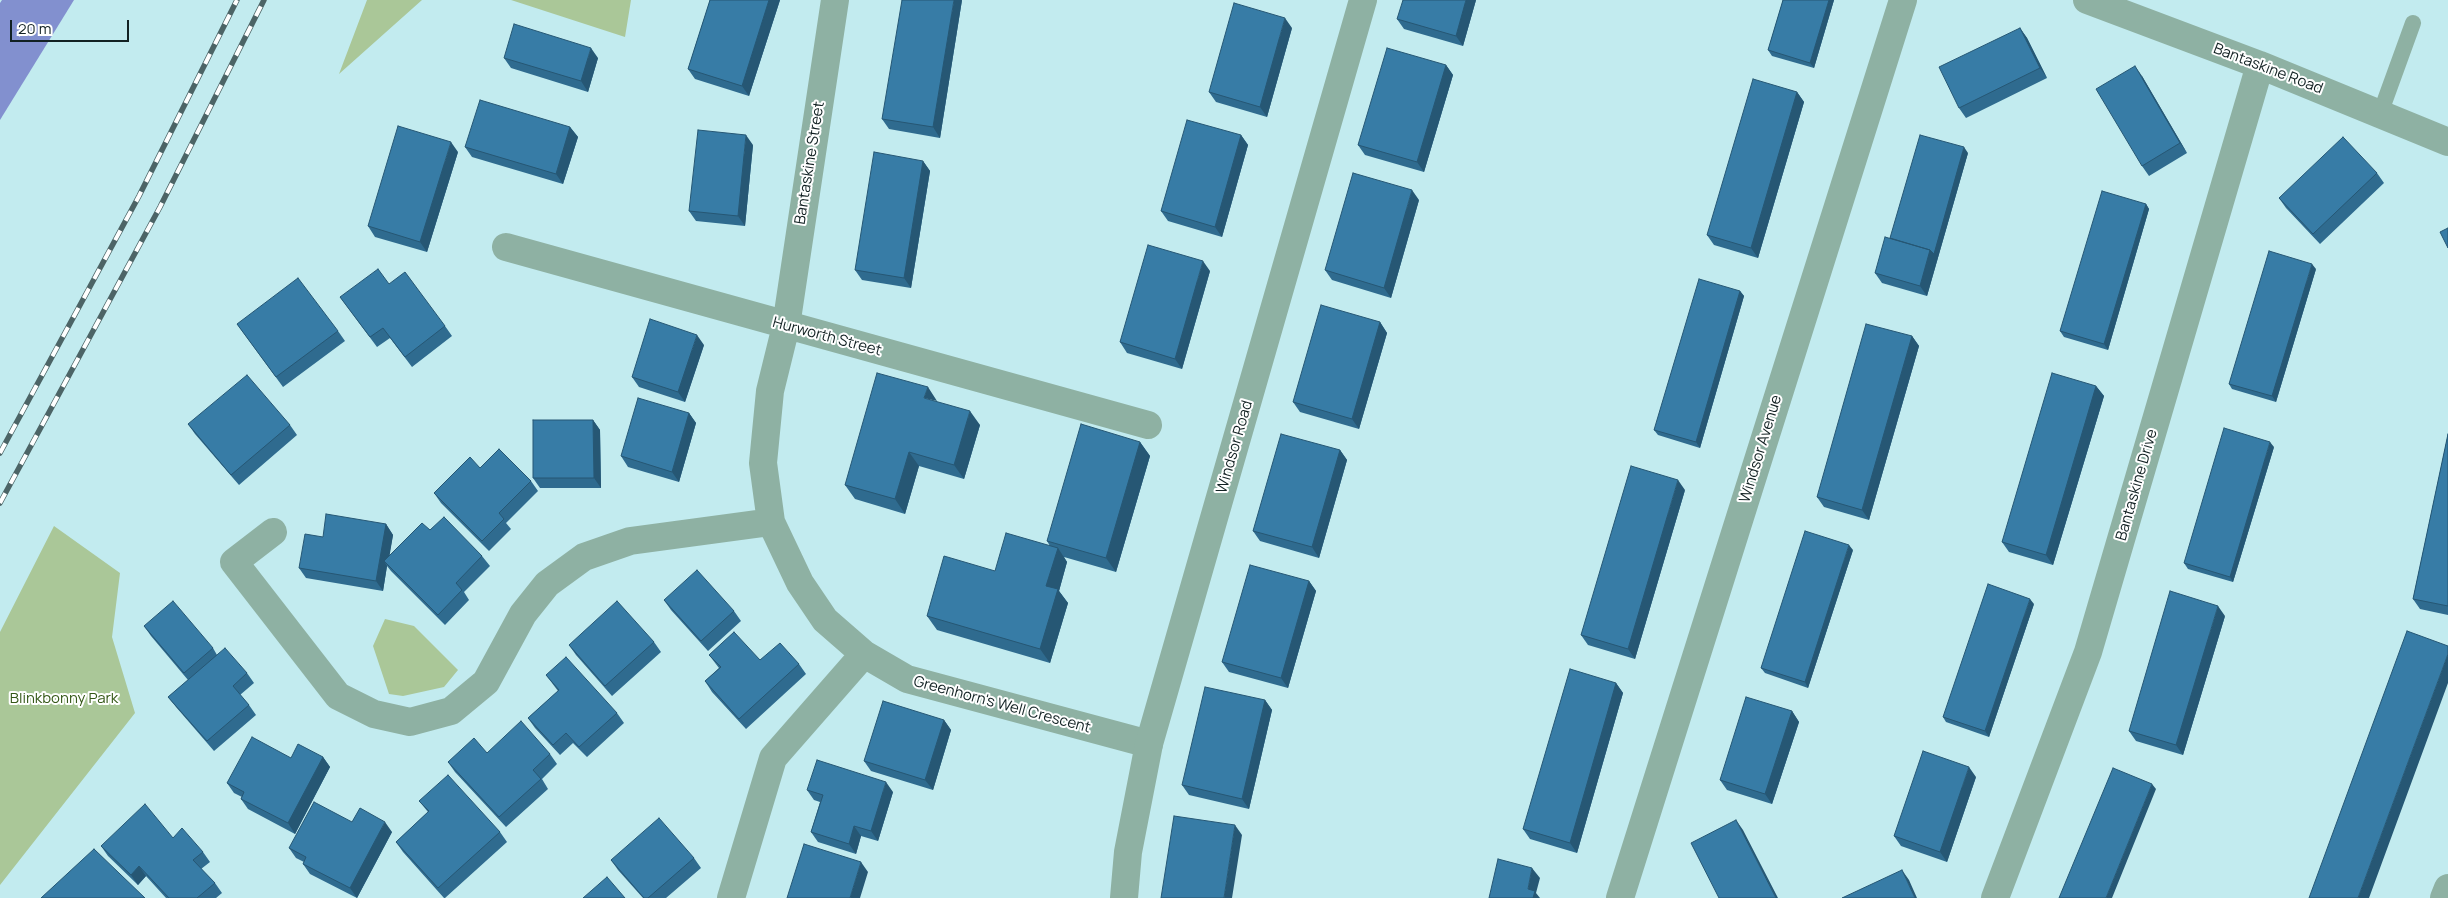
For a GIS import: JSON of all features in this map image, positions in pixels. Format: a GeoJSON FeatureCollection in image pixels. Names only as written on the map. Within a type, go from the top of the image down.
{"type":"FeatureCollection","features":[{"type":"Feature","properties":{"kind":"street","name":"Bantaskine Street"},"geometry":{"type":"LineString","coordinates":[[786,326],[834,0]]}},
{"type":"Feature","properties":{"kind":"street","name":"Windsor Road"},"geometry":{"type":"LineString","coordinates":[[1124,898],[1128,852],[1149,744],[1363,0]]}},
{"type":"Feature","properties":{"kind":"street","name":"Windsor Avenue"},"geometry":{"type":"LineString","coordinates":[[1620,898],[1903,0]]}},
{"type":"Feature","properties":{"kind":"street","name":"Bantaskine Road"},"geometry":{"type":"LineString","coordinates":[[2087,0],[2260,65],[2448,142]]}},
{"type":"Feature","properties":{"kind":"street","name":"Bantaskine Drive"},"geometry":{"type":"LineString","coordinates":[[1995,898],[2088,652],[2260,65]]}},
{"type":"Feature","properties":{"kind":"street","name":"Hurworth Street"},"geometry":{"type":"LineString","coordinates":[[506,247],[1148,425]]}},
{"type":"Feature","properties":{"kind":"street","name":"Greenhorn's Well Crescent"},"geometry":{"type":"LineString","coordinates":[[786,326],[770,391],[763,464],[771,522],[800,583],[825,620],[864,654],[906,679],[1149,744]]}},
{"type":"Feature","properties":{"kind":"street"},"geometry":{"type":"LineString","coordinates":[[273,532],[234,562],[338,696],[374,714],[410,722],[451,711],[486,682],[523,614],[547,584],[584,556],[630,541],[771,522]]}},
{"type":"Feature","properties":{"kind":"street"},"geometry":{"type":"LineString","coordinates":[[730,898],[773,758],[864,654]]}},
{"type":"Feature","properties":{"kind":"street"},"geometry":{"type":"LineString","coordinates":[[2444,898],[2448,888]]}},
{"type":"Feature","properties":{"kind":"lane"},"geometry":{"type":"LineString","coordinates":[[2380,114],[2413,23]]}},
{"type":"Feature","properties":{"kind":"green space"},"geometry":{"type":"Polygon","coordinates":[[[367,0],[422,0],[339,74],[367,0]]]}},
{"type":"Feature","properties":{"kind":"green space"},"geometry":{"type":"Polygon","coordinates":[[[511,0],[631,0],[625,37],[511,0]]]}},
{"type":"Feature","properties":{"kind":"green space","name":"Blinkbonny Park"},"geometry":{"type":"Polygon","coordinates":[[[54,526],[120,573],[112,637],[135,713],[0,885],[0,632],[54,526]]]}},
{"type":"Feature","properties":{"kind":"green space"},"geometry":{"type":"Polygon","coordinates":[[[385,619],[414,626],[458,670],[444,687],[403,696],[389,694],[373,646],[385,619]]]}},
{"type":"Feature","properties":{"kind":"water"},"geometry":{"type":"Polygon","coordinates":[[[2,0],[74,0],[0,120],[0,3],[2,0]]]}},
{"type":"Feature","properties":{"kind":"building"},"geometry":{"type":"Polygon","coordinates":[[[710,0],[769,0],[742,86],[688,69],[710,0]]]}},
{"type":"Feature","properties":{"kind":"building"},"geometry":{"type":"Polygon","coordinates":[[[902,0],[954,0],[933,127],[882,119],[902,0]]]}},
{"type":"Feature","properties":{"kind":"building"},"geometry":{"type":"Polygon","coordinates":[[[1403,0],[1466,0],[1456,36],[1397,19],[1403,0]]]}},
{"type":"Feature","properties":{"kind":"building"},"geometry":{"type":"Polygon","coordinates":[[[1783,0],[1829,0],[1810,63],[1768,50],[1783,0]]]}},
{"type":"Feature","properties":{"kind":"building"},"geometry":{"type":"Polygon","coordinates":[[[1234,3],[1285,18],[1260,107],[1209,92],[1234,3]]]}},
{"type":"Feature","properties":{"kind":"building"},"geometry":{"type":"Polygon","coordinates":[[[514,24],[591,48],[581,81],[504,58],[514,24]]]}},
{"type":"Feature","properties":{"kind":"building"},"geometry":{"type":"Polygon","coordinates":[[[2020,28],[2040,68],[1959,108],[1939,67],[2020,28]]]}},
{"type":"Feature","properties":{"kind":"building"},"geometry":{"type":"Polygon","coordinates":[[[1387,48],[1446,65],[1417,162],[1358,145],[1387,48]]]}},
{"type":"Feature","properties":{"kind":"building"},"geometry":{"type":"Polygon","coordinates":[[[2135,66],[2180,143],[2142,166],[2096,89],[2135,66]]]}},
{"type":"Feature","properties":{"kind":"building"},"geometry":{"type":"Polygon","coordinates":[[[1753,79],[1797,92],[1751,248],[1707,235],[1753,79]]]}},
{"type":"Feature","properties":{"kind":"building"},"geometry":{"type":"Polygon","coordinates":[[[480,100],[570,127],[556,174],[465,147],[480,100]]]}},
{"type":"Feature","properties":{"kind":"building"},"geometry":{"type":"Polygon","coordinates":[[[1187,120],[1241,135],[1215,227],[1161,211],[1187,120]]]}},
{"type":"Feature","properties":{"kind":"building"},"geometry":{"type":"Polygon","coordinates":[[[398,126],[451,142],[420,242],[368,226],[398,126]]]}},
{"type":"Feature","properties":{"kind":"building"},"geometry":{"type":"Polygon","coordinates":[[[698,130],[746,135],[738,216],[689,211],[698,130]]]}},
{"type":"Feature","properties":{"kind":"building"},"geometry":{"type":"Polygon","coordinates":[[[1920,135],[1964,147],[1934,254],[1930,250],[1890,238],[1920,135]]]}},
{"type":"Feature","properties":{"kind":"building"},"geometry":{"type":"Polygon","coordinates":[[[2343,137],[2377,173],[2313,234],[2279,198],[2343,137]]]}},
{"type":"Feature","properties":{"kind":"building"},"geometry":{"type":"Polygon","coordinates":[[[874,152],[923,161],[904,278],[855,270],[874,152]]]}},
{"type":"Feature","properties":{"kind":"building"},"geometry":{"type":"Polygon","coordinates":[[[1353,173],[1412,190],[1384,288],[1325,270],[1353,173]]]}},
{"type":"Feature","properties":{"kind":"building"},"geometry":{"type":"Polygon","coordinates":[[[2102,191],[2146,204],[2104,344],[2060,331],[2102,191]]]}},
{"type":"Feature","properties":{"kind":"building"},"geometry":{"type":"Polygon","coordinates":[[[2448,228],[2448,248],[2440,232],[2448,228]]]}},
{"type":"Feature","properties":{"kind":"building"},"geometry":{"type":"Polygon","coordinates":[[[1885,237],[1930,250],[1920,286],[1875,273],[1885,237]]]}},
{"type":"Feature","properties":{"kind":"building"},"geometry":{"type":"Polygon","coordinates":[[[1148,245],[1203,261],[1175,359],[1120,342],[1148,245]]]}},
{"type":"Feature","properties":{"kind":"building"},"geometry":{"type":"Polygon","coordinates":[[[2269,251],[2312,264],[2272,396],[2229,384],[2269,251]]]}},
{"type":"Feature","properties":{"kind":"building"},"geometry":{"type":"Polygon","coordinates":[[[378,269],[389,284],[405,272],[445,326],[405,357],[383,328],[370,337],[340,297],[378,269]]]}},
{"type":"Feature","properties":{"kind":"building"},"geometry":{"type":"Polygon","coordinates":[[[298,278],[338,331],[276,377],[237,324],[298,278]]]}},
{"type":"Feature","properties":{"kind":"building"},"geometry":{"type":"Polygon","coordinates":[[[1699,279],[1740,291],[1696,442],[1654,430],[1699,279]]]}},
{"type":"Feature","properties":{"kind":"building"},"geometry":{"type":"Polygon","coordinates":[[[1321,305],[1380,322],[1352,419],[1293,402],[1321,305]]]}},
{"type":"Feature","properties":{"kind":"building"},"geometry":{"type":"Polygon","coordinates":[[[650,319],[697,335],[678,392],[632,377],[650,319]]]}},
{"type":"Feature","properties":{"kind":"building"},"geometry":{"type":"Polygon","coordinates":[[[1866,324],[1912,336],[1862,510],[1817,497],[1866,324]]]}},
{"type":"Feature","properties":{"kind":"building"},"geometry":{"type":"Polygon","coordinates":[[[877,373],[928,387],[924,398],[970,411],[954,465],[909,452],[895,499],[845,485],[877,373]]]}},
{"type":"Feature","properties":{"kind":"building"},"geometry":{"type":"Polygon","coordinates":[[[2052,373],[2096,386],[2046,555],[2002,542],[2052,373]]]}},
{"type":"Feature","properties":{"kind":"building"},"geometry":{"type":"Polygon","coordinates":[[[247,375],[290,425],[231,475],[188,424],[247,375]]]}},
{"type":"Feature","properties":{"kind":"building"},"geometry":{"type":"Polygon","coordinates":[[[638,398],[689,413],[672,472],[621,456],[638,398]]]}},
{"type":"Feature","properties":{"kind":"building"},"geometry":{"type":"Polygon","coordinates":[[[533,420],[593,420],[594,478],[533,478],[533,420]]]}},
{"type":"Feature","properties":{"kind":"building"},"geometry":{"type":"Polygon","coordinates":[[[1081,424],[1140,442],[1106,558],[1047,541],[1081,424]]]}},
{"type":"Feature","properties":{"kind":"building"},"geometry":{"type":"Polygon","coordinates":[[[2224,428],[2270,442],[2230,577],[2184,563],[2224,428]]]}},
{"type":"Feature","properties":{"kind":"building"},"geometry":{"type":"Polygon","coordinates":[[[1281,434],[1340,450],[1312,547],[1253,531],[1281,434]]]}},
{"type":"Feature","properties":{"kind":"building"},"geometry":{"type":"Polygon","coordinates":[[[2448,434],[2448,606],[2413,599],[2448,434]]]}},
{"type":"Feature","properties":{"kind":"building"},"geometry":{"type":"Polygon","coordinates":[[[499,449],[531,481],[499,513],[504,519],[482,541],[434,493],[470,457],[480,468],[499,449]]]}},
{"type":"Feature","properties":{"kind":"building"},"geometry":{"type":"Polygon","coordinates":[[[1631,466],[1678,480],[1628,649],[1581,635],[1631,466]]]}},
{"type":"Feature","properties":{"kind":"building"},"geometry":{"type":"Polygon","coordinates":[[[326,514],[386,524],[376,581],[299,568],[305,534],[323,537],[326,514]]]}},
{"type":"Feature","properties":{"kind":"building"},"geometry":{"type":"Polygon","coordinates":[[[444,517],[482,556],[456,583],[462,590],[438,615],[384,561],[422,523],[430,530],[444,517]]]}},
{"type":"Feature","properties":{"kind":"building"},"geometry":{"type":"Polygon","coordinates":[[[1805,531],[1849,545],[1805,682],[1761,668],[1805,531]]]}},
{"type":"Feature","properties":{"kind":"building"},"geometry":{"type":"Polygon","coordinates":[[[1006,533],[1058,548],[1046,586],[1058,589],[1040,649],[927,616],[944,556],[995,571],[1006,533]]]}},
{"type":"Feature","properties":{"kind":"building"},"geometry":{"type":"Polygon","coordinates":[[[1250,565],[1309,581],[1281,678],[1222,662],[1250,565]]]}},
{"type":"Feature","properties":{"kind":"building"},"geometry":{"type":"Polygon","coordinates":[[[697,570],[734,611],[701,641],[664,600],[697,570]]]}},
{"type":"Feature","properties":{"kind":"building"},"geometry":{"type":"Polygon","coordinates":[[[1988,584],[2030,599],[1985,731],[1943,717],[1988,584]]]}},
{"type":"Feature","properties":{"kind":"building"},"geometry":{"type":"Polygon","coordinates":[[[2170,591],[2218,606],[2176,745],[2129,731],[2170,591]]]}},
{"type":"Feature","properties":{"kind":"building"},"geometry":{"type":"Polygon","coordinates":[[[173,601],[213,648],[184,673],[144,626],[173,601]]]}},
{"type":"Feature","properties":{"kind":"building"},"geometry":{"type":"Polygon","coordinates":[[[617,601],[654,642],[605,686],[569,645],[617,601]]]}},
{"type":"Feature","properties":{"kind":"building"},"geometry":{"type":"Polygon","coordinates":[[[2407,631],[2448,646],[2448,654],[2358,898],[2309,898],[2407,631]]]}},
{"type":"Feature","properties":{"kind":"building"},"geometry":{"type":"Polygon","coordinates":[[[734,632],[760,660],[780,643],[799,664],[739,719],[705,681],[721,667],[709,655],[734,632]]]}},
{"type":"Feature","properties":{"kind":"building"},"geometry":{"type":"Polygon","coordinates":[[[225,648],[247,673],[233,686],[249,705],[207,741],[168,697],[225,648]]]}},
{"type":"Feature","properties":{"kind":"building"},"geometry":{"type":"Polygon","coordinates":[[[566,657],[617,713],[579,747],[566,733],[553,745],[528,718],[559,690],[546,675],[566,657]]]}},
{"type":"Feature","properties":{"kind":"building"},"geometry":{"type":"Polygon","coordinates":[[[1570,669],[1616,683],[1570,843],[1523,829],[1570,669]]]}},
{"type":"Feature","properties":{"kind":"building"},"geometry":{"type":"Polygon","coordinates":[[[1205,687],[1265,700],[1242,799],[1182,785],[1205,687]]]}},
{"type":"Feature","properties":{"kind":"building"},"geometry":{"type":"Polygon","coordinates":[[[1746,697],[1792,711],[1765,794],[1720,780],[1746,697]]]}},
{"type":"Feature","properties":{"kind":"building"},"geometry":{"type":"Polygon","coordinates":[[[883,701],[944,720],[925,780],[864,761],[883,701]]]}},
{"type":"Feature","properties":{"kind":"building"},"geometry":{"type":"Polygon","coordinates":[[[521,721],[550,754],[533,770],[541,779],[499,817],[448,762],[474,738],[487,753],[521,721]]]}},
{"type":"Feature","properties":{"kind":"building"},"geometry":{"type":"Polygon","coordinates":[[[252,737],[291,758],[298,744],[323,757],[288,823],[241,799],[244,792],[227,783],[252,737]]]}},
{"type":"Feature","properties":{"kind":"building"},"geometry":{"type":"Polygon","coordinates":[[[1923,751],[1969,767],[1940,852],[1894,836],[1923,751]]]}},
{"type":"Feature","properties":{"kind":"building"},"geometry":{"type":"Polygon","coordinates":[[[817,760],[886,782],[871,831],[854,826],[849,844],[811,832],[823,795],[807,790],[817,760]]]}},
{"type":"Feature","properties":{"kind":"building"},"geometry":{"type":"Polygon","coordinates":[[[2113,768],[2152,784],[2106,898],[2059,898],[2113,768]]]}},
{"type":"Feature","properties":{"kind":"building"},"geometry":{"type":"Polygon","coordinates":[[[448,775],[500,832],[438,888],[396,842],[429,811],[419,801],[448,775]]]}},
{"type":"Feature","properties":{"kind":"building"},"geometry":{"type":"Polygon","coordinates":[[[314,802],[352,822],[360,808],[385,822],[350,888],[303,864],[306,857],[289,848],[314,802]]]}},
{"type":"Feature","properties":{"kind":"building"},"geometry":{"type":"Polygon","coordinates":[[[145,804],[173,838],[182,828],[203,852],[193,860],[215,883],[197,898],[169,898],[139,866],[131,875],[101,846],[145,804]]]}},
{"type":"Feature","properties":{"kind":"building"},"geometry":{"type":"Polygon","coordinates":[[[1174,816],[1235,825],[1224,898],[1161,898],[1174,816]]]}},
{"type":"Feature","properties":{"kind":"building"},"geometry":{"type":"Polygon","coordinates":[[[659,818],[694,858],[648,898],[644,898],[611,860],[659,818]]]}},
{"type":"Feature","properties":{"kind":"building"},"geometry":{"type":"Polygon","coordinates":[[[1736,820],[1776,898],[1719,898],[1691,843],[1736,820]]]}},
{"type":"Feature","properties":{"kind":"building"},"geometry":{"type":"Polygon","coordinates":[[[804,844],[861,862],[850,898],[787,898],[804,844]]]}},
{"type":"Feature","properties":{"kind":"building"},"geometry":{"type":"Polygon","coordinates":[[[94,849],[145,898],[41,898],[94,849]]]}},
{"type":"Feature","properties":{"kind":"building"},"geometry":{"type":"Polygon","coordinates":[[[1498,859],[1532,868],[1528,889],[1535,891],[1533,898],[1489,898],[1498,859]]]}},
{"type":"Feature","properties":{"kind":"building"},"geometry":{"type":"Polygon","coordinates":[[[1902,870],[1915,898],[1842,898],[1902,870]]]}},
{"type":"Feature","properties":{"kind":"building"},"geometry":{"type":"Polygon","coordinates":[[[607,877],[625,898],[583,898],[607,877]]]}},
{"type":"Feature","properties":{"kind":"railway"},"geometry":{"type":"LineString","coordinates":[[0,453],[139,196],[237,0]]}},
{"type":"Feature","properties":{"kind":"railway"},"geometry":{"type":"LineString","coordinates":[[0,503],[160,207],[264,0]]}}]}
